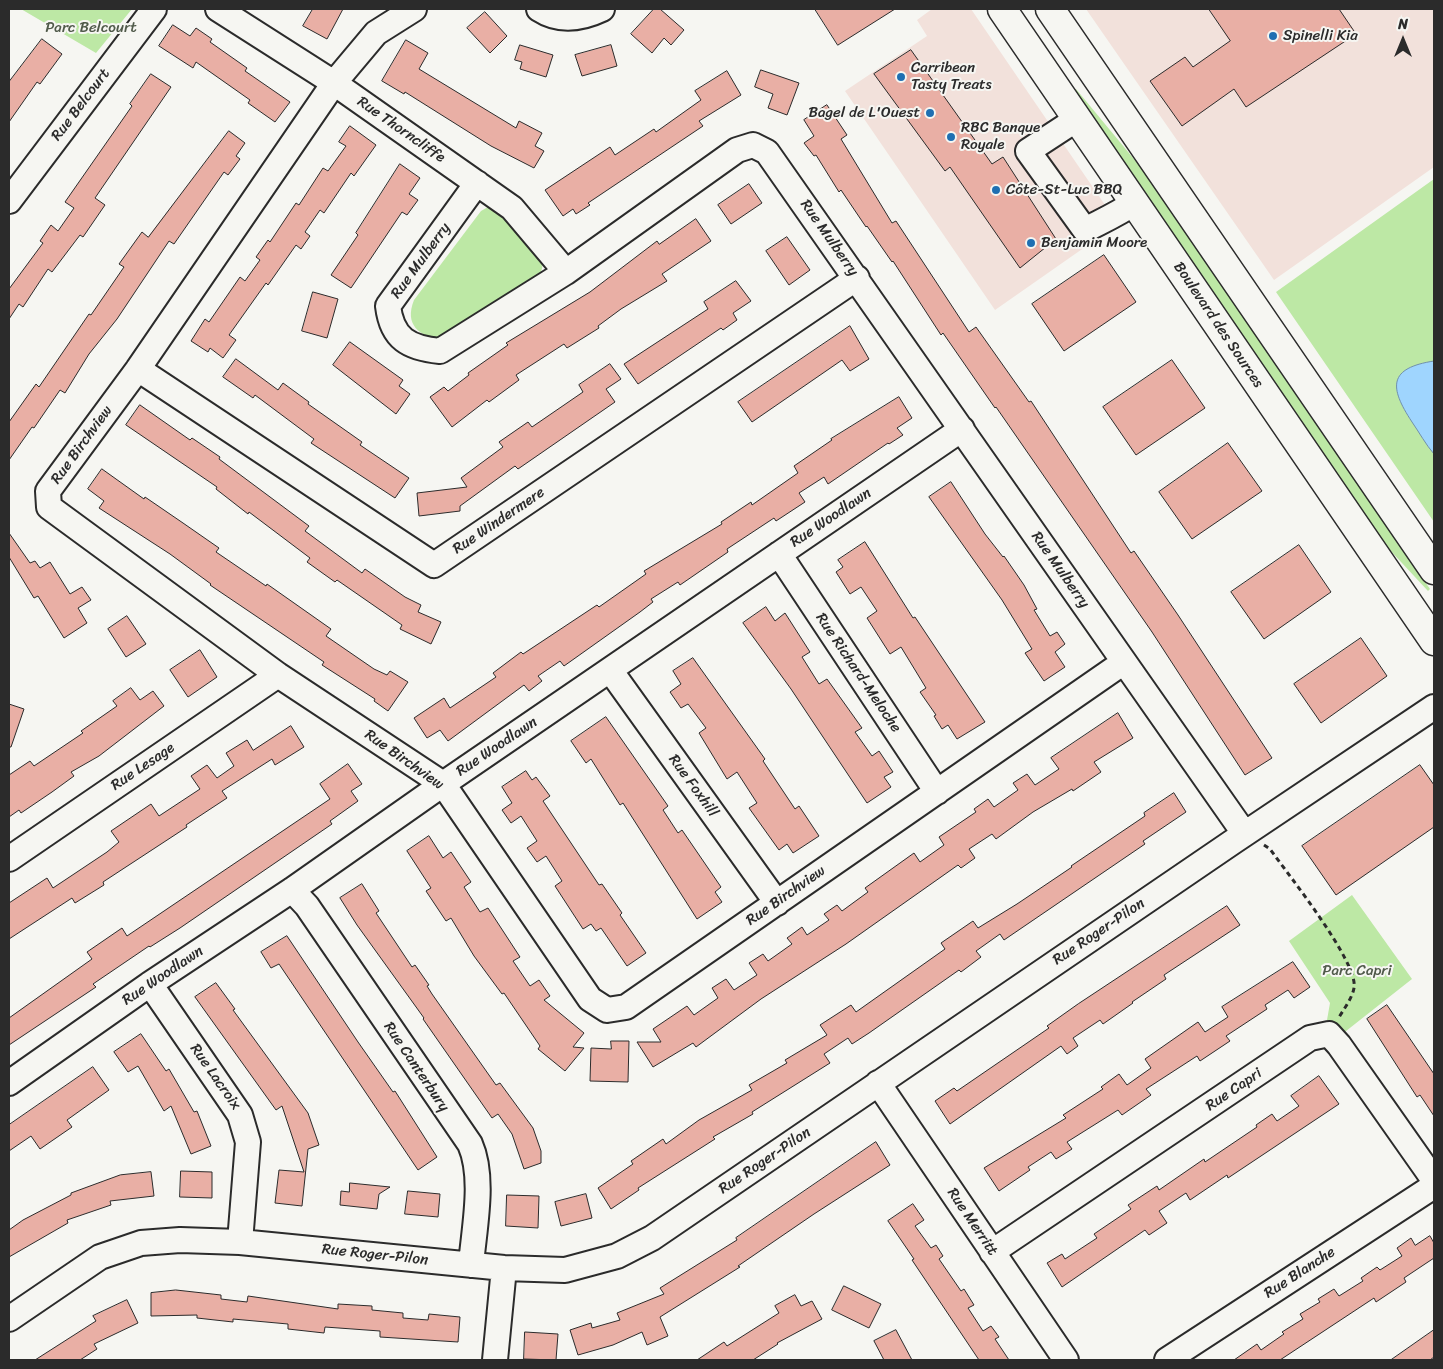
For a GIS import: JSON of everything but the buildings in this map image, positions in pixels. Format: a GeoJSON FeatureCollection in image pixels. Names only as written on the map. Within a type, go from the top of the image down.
{"type":"FeatureCollection","features":[{"type":"Feature","properties":{"kind":"main road","name":"Boulevard des Sources"},"geometry":{"type":"LineString","coordinates":[[1002,9],[1434,641]]}},
{"type":"Feature","properties":{"kind":"main road"},"geometry":{"type":"LineString","coordinates":[[1050,9],[1434,570]]}},
{"type":"Feature","properties":{"kind":"street","name":"Rue Belcourt"},"geometry":{"type":"LineString","coordinates":[[9,201],[154,9]]}},
{"type":"Feature","properties":{"kind":"street","name":"Rue Thorncliffe"},"geometry":{"type":"LineString","coordinates":[[218,9],[334,83],[512,208],[566,272]]}},
{"type":"Feature","properties":{"kind":"street","name":"Rue Birchview"},"geometry":{"type":"LineString","coordinates":[[414,9],[376,34],[334,83],[138,369],[48,491],[49,507],[278,675],[443,784],[590,999],[607,1010],[626,1007],[1124,662]]}},
{"type":"Feature","properties":{"kind":"street"},"geometry":{"type":"LineString","coordinates":[[539,9],[547,14],[567,18],[587,16],[602,9]]}},
{"type":"Feature","properties":{"kind":"street"},"geometry":{"type":"LineString","coordinates":[[1077,119],[1028,151],[1085,230],[1102,220],[1110,219],[1134,203]]}},
{"type":"Feature","properties":{"kind":"street","name":"Rue Mulberry"},"geometry":{"type":"LineString","coordinates":[[477,183],[388,306],[390,323],[404,340],[423,349],[440,351],[566,272],[737,150],[753,145],[767,152],[1244,833]]}},
{"type":"Feature","properties":{"kind":"street","name":"Rue Windermere"},"geometry":{"type":"LineString","coordinates":[[138,369],[434,565],[857,278]]}},
{"type":"Feature","properties":{"kind":"street","name":"Rue Woodlawn"},"geometry":{"type":"LineString","coordinates":[[9,1083],[150,984],[292,890],[443,784],[962,429]]}},
{"type":"Feature","properties":{"kind":"street","name":"Rue Richard-Meloche"},"geometry":{"type":"LineString","coordinates":[[779,554],[937,792]]}},
{"type":"Feature","properties":{"kind":"street","name":"Rue Foxhill"},"geometry":{"type":"LineString","coordinates":[[610,670],[776,903]]}},
{"type":"Feature","properties":{"kind":"street","name":"Rue Lesage"},"geometry":{"type":"LineString","coordinates":[[9,858],[278,675]]}},
{"type":"Feature","properties":{"kind":"street","name":"Rue Roger-Pilon"},"geometry":{"type":"LineString","coordinates":[[9,1319],[100,1257],[142,1243],[180,1240],[240,1242],[504,1268],[565,1270],[617,1256],[652,1238],[1244,833],[1434,707]]}},
{"type":"Feature","properties":{"kind":"street","name":"Rue Canterbury"},"geometry":{"type":"LineString","coordinates":[[292,890],[307,906],[470,1144],[475,1157],[478,1176],[471,1265]]}},
{"type":"Feature","properties":{"kind":"street","name":"Rue Lacroix"},"geometry":{"type":"LineString","coordinates":[[150,984],[240,1115],[248,1142],[240,1242]]}},
{"type":"Feature","properties":{"kind":"street"},"geometry":{"type":"LineString","coordinates":[[1329,1034],[1339,1045],[1434,1180]]}},
{"type":"Feature","properties":{"kind":"street","name":"Rue Capri"},"geometry":{"type":"LineString","coordinates":[[992,1252],[1310,1038],[1329,1034]]}},
{"type":"Feature","properties":{"kind":"street","name":"Rue Merritt"},"geometry":{"type":"LineString","coordinates":[[878,1084],[1066,1360]]}},
{"type":"Feature","properties":{"kind":"street","name":"Rue Blanche"},"geometry":{"type":"LineString","coordinates":[[1166,1360],[1434,1186]]}},
{"type":"Feature","properties":{"kind":"street"},"geometry":{"type":"LineString","coordinates":[[495,1360],[504,1268]]}},
{"type":"Feature","properties":{"kind":"path"},"geometry":{"type":"LineString","coordinates":[[1244,833],[1270,849],[1331,934],[1353,977],[1354,988],[1329,1034]]}},
{"type":"Feature","properties":{"kind":"shaded area"},"geometry":{"type":"Polygon","coordinates":[[[932,9],[971,9],[1118,224],[995,310],[845,91],[927,36],[917,20],[932,9]]]}},
{"type":"Feature","properties":{"kind":"shaded area"},"geometry":{"type":"Polygon","coordinates":[[[1086,9],[1434,9],[1434,167],[1274,280],[1086,9]]]}},
{"type":"Feature","properties":{"kind":"green space","name":"Parc Belcourt"},"geometry":{"type":"Polygon","coordinates":[[[21,9],[132,9],[96,53],[21,9]]]}},
{"type":"Feature","properties":{"kind":"green space"},"geometry":{"type":"Polygon","coordinates":[[[1076,89],[1148,176],[1430,589],[1428,591],[1388,548],[1074,91],[1076,89]]]}},
{"type":"Feature","properties":{"kind":"green space"},"geometry":{"type":"Polygon","coordinates":[[[1434,179],[1434,522],[1276,292],[1434,179]]]}},
{"type":"Feature","properties":{"kind":"green space"},"geometry":{"type":"Polygon","coordinates":[[[488,207],[500,208],[541,257],[542,266],[540,273],[537,279],[442,340],[427,336],[420,332],[412,323],[411,309],[414,300],[481,211],[488,207]]]}},
{"type":"Feature","properties":{"kind":"green space","name":"Parc Capri"},"geometry":{"type":"Polygon","coordinates":[[[1352,895],[1412,979],[1341,1035],[1327,1020],[1330,1003],[1289,941],[1352,895]]]}},
{"type":"Feature","properties":{"kind":"water"},"geometry":{"type":"Polygon","coordinates":[[[1434,361],[1434,454],[1404,410],[1399,399],[1397,381],[1401,374],[1408,369],[1419,364],[1434,361]]]}},
{"type":"Feature","properties":{"kind":"place","name":"Spinelli Kia"},"geometry":{"type":"Point","coordinates":[1273,36]}},
{"type":"Feature","properties":{"kind":"place","name":"Carribean Tasty Treats"},"geometry":{"type":"Point","coordinates":[901,77]}},
{"type":"Feature","properties":{"kind":"place","name":"Bagel de L'Ouest"},"geometry":{"type":"Point","coordinates":[930,113]}},
{"type":"Feature","properties":{"kind":"place","name":"RBC Banque Royale"},"geometry":{"type":"Point","coordinates":[951,137]}},
{"type":"Feature","properties":{"kind":"place","name":"Côte-St-Luc BBQ"},"geometry":{"type":"Point","coordinates":[996,190]}},
{"type":"Feature","properties":{"kind":"place","name":"Benjamin Moore"},"geometry":{"type":"Point","coordinates":[1031,243]}}]}
